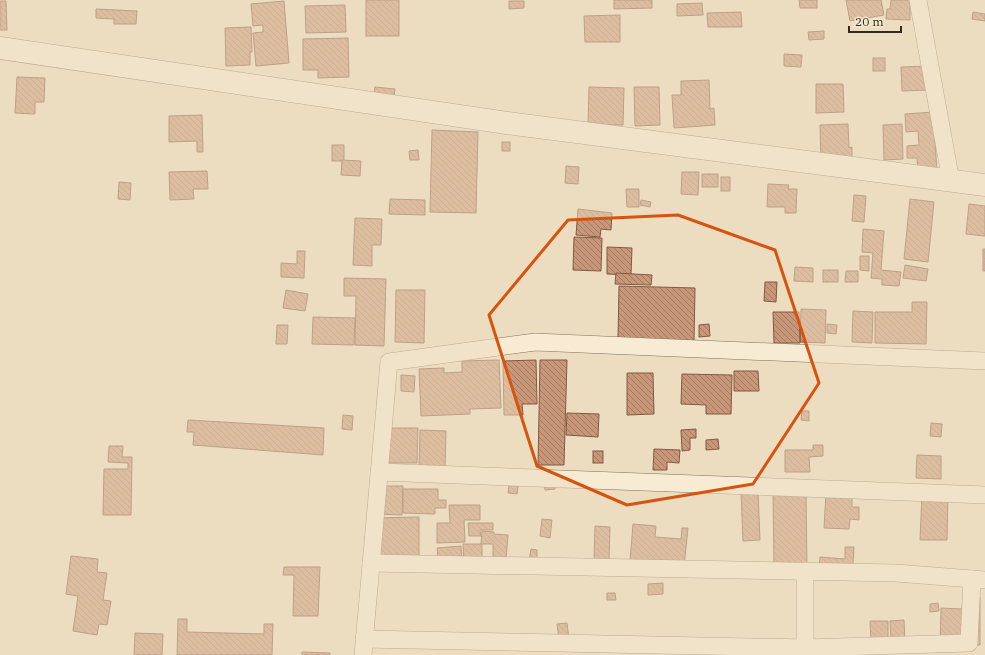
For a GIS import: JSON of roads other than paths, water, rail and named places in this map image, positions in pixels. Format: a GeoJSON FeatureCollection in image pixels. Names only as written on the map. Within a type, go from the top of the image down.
{"type":"FeatureCollection","features":[{"type":"Feature","properties":{"kind":"street"},"geometry":{"type":"LineString","coordinates":[[918,0],[951,181]]}},
{"type":"Feature","properties":{"kind":"street"},"geometry":{"type":"LineString","coordinates":[[0,48],[507,123],[985,185]]}},
{"type":"Feature","properties":{"kind":"street"},"geometry":{"type":"LineString","coordinates":[[371,563],[896,573],[979,579],[969,643],[805,651],[364,647],[371,563],[389,362],[535,342],[985,361]]}},
{"type":"Feature","properties":{"kind":"street"},"geometry":{"type":"LineString","coordinates":[[379,472],[985,495]]}},
{"type":"Feature","properties":{"kind":"street"},"geometry":{"type":"LineString","coordinates":[[805,571],[805,651]]}}]}
